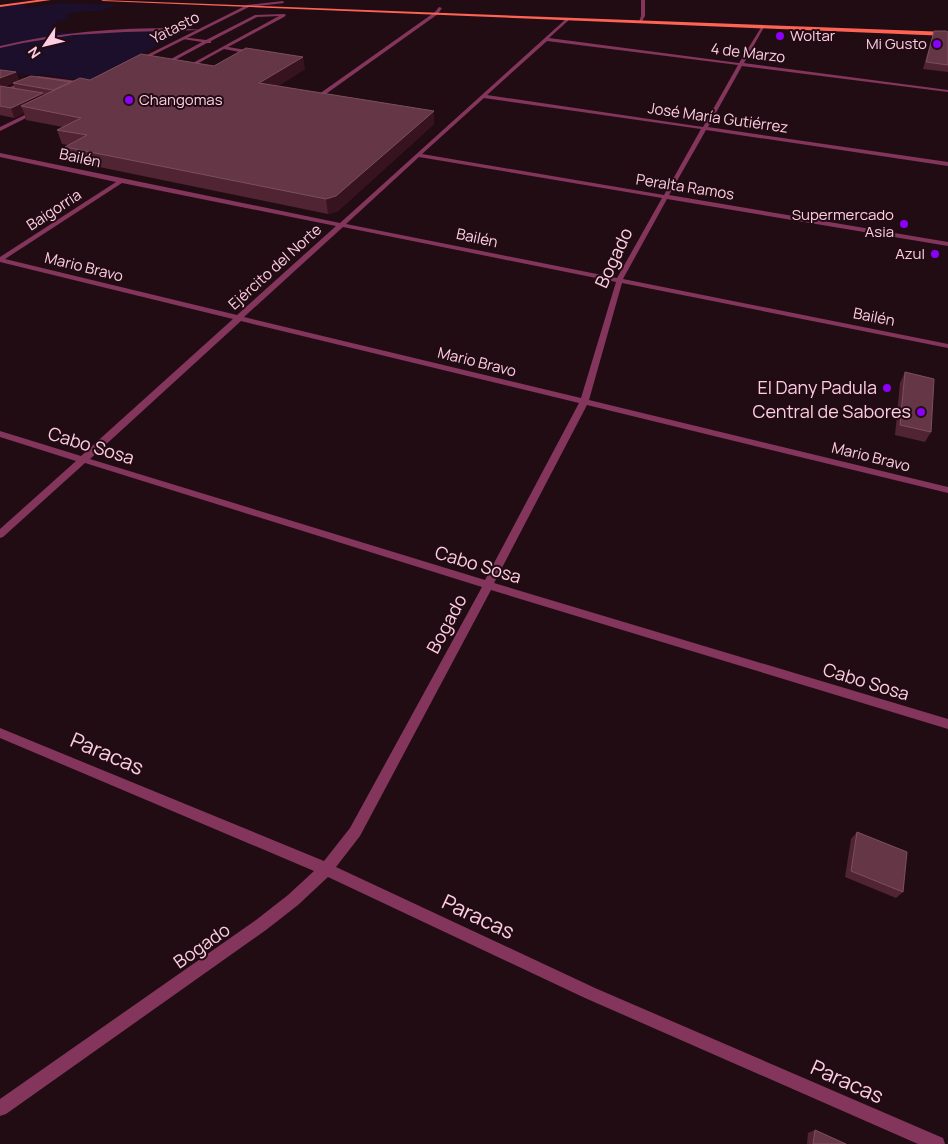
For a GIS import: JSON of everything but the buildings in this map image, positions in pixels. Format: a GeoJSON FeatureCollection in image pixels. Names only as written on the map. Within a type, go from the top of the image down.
{"type":"FeatureCollection","features":[{"type":"Feature","properties":{"kind":"main road"},"geometry":{"type":"LineString","coordinates":[[0,6],[48,0]]}},
{"type":"Feature","properties":{"kind":"main road"},"geometry":{"type":"LineString","coordinates":[[103,0],[278,7],[439,10],[948,29]]}},
{"type":"Feature","properties":{"kind":"main road"},"geometry":{"type":"LineString","coordinates":[[225,0],[284,1],[568,19],[642,19],[762,27],[948,34]]}},
{"type":"Feature","properties":{"kind":"street"},"geometry":{"type":"LineString","coordinates":[[642,19],[643,0]]}},
{"type":"Feature","properties":{"kind":"street","name":"Yatasto"},"geometry":{"type":"LineString","coordinates":[[133,63],[248,6],[284,1]]}},
{"type":"Feature","properties":{"kind":"street"},"geometry":{"type":"LineString","coordinates":[[278,7],[284,1]]}},
{"type":"Feature","properties":{"kind":"street"},"geometry":{"type":"LineString","coordinates":[[183,69],[284,15],[288,7]]}},
{"type":"Feature","properties":{"kind":"street"},"geometry":{"type":"LineString","coordinates":[[314,100],[439,10]]}},
{"type":"Feature","properties":{"kind":"street"},"geometry":{"type":"LineString","coordinates":[[162,65],[259,15],[284,15]]}},
{"type":"Feature","properties":{"kind":"street","name":"Ejército del Norte"},"geometry":{"type":"LineString","coordinates":[[0,535],[568,19]]}},
{"type":"Feature","properties":{"kind":"street","name":"Bogado"},"geometry":{"type":"LineString","coordinates":[[0,1108],[262,925],[293,900],[326,868],[355,832],[488,586],[584,402],[619,281],[762,27]]}},
{"type":"Feature","properties":{"kind":"street"},"geometry":{"type":"LineString","coordinates":[[0,47],[29,41],[88,34],[172,29],[200,30]]}},
{"type":"Feature","properties":{"kind":"street"},"geometry":{"type":"LineString","coordinates":[[183,38],[215,43]]}},
{"type":"Feature","properties":{"kind":"street","name":"4 de Marzo"},"geometry":{"type":"LineString","coordinates":[[545,40],[948,91]]}},
{"type":"Feature","properties":{"kind":"street"},"geometry":{"type":"LineString","coordinates":[[226,45],[244,51],[232,58]]}},
{"type":"Feature","properties":{"kind":"street"},"geometry":{"type":"LineString","coordinates":[[1,91],[38,77],[92,84],[83,88]]}},
{"type":"Feature","properties":{"kind":"street"},"geometry":{"type":"LineString","coordinates":[[1,91],[12,93]]}},
{"type":"Feature","properties":{"kind":"street","name":"José María Gutiérrez"},"geometry":{"type":"LineString","coordinates":[[484,96],[948,164]]}},
{"type":"Feature","properties":{"kind":"street"},"geometry":{"type":"LineString","coordinates":[[0,129],[41,109]]}},
{"type":"Feature","properties":{"kind":"street","name":"Bailén"},"geometry":{"type":"LineString","coordinates":[[0,155],[121,181],[948,346]]}},
{"type":"Feature","properties":{"kind":"street","name":"Peralta Ramos"},"geometry":{"type":"LineString","coordinates":[[418,156],[948,244]]}},
{"type":"Feature","properties":{"kind":"street","name":"Baigorria"},"geometry":{"type":"LineString","coordinates":[[0,260],[121,181]]}},
{"type":"Feature","properties":{"kind":"street","name":"Mario Bravo"},"geometry":{"type":"LineString","coordinates":[[0,260],[948,490]]}},
{"type":"Feature","properties":{"kind":"street","name":"Cabo Sosa"},"geometry":{"type":"LineString","coordinates":[[0,434],[488,586],[948,724]]}},
{"type":"Feature","properties":{"kind":"street","name":"Paracas"},"geometry":{"type":"LineString","coordinates":[[0,733],[326,868],[590,993],[937,1144]]}},
{"type":"Feature","properties":{"kind":"shaded area"},"geometry":{"type":"Polygon","coordinates":[[[60,3],[116,5],[101,11],[83,11],[64,15],[71,17],[51,25],[61,27],[54,31],[76,34],[192,28],[87,81],[39,74],[35,76],[15,73],[0,80],[0,7],[23,4],[25,8],[60,3]]]}},
{"type":"Feature","properties":{"kind":"place","name":"Woltar"},"geometry":{"type":"Point","coordinates":[780,36]}},
{"type":"Feature","properties":{"kind":"place","name":"Mi Gusto"},"geometry":{"type":"Point","coordinates":[937,44]}},
{"type":"Feature","properties":{"kind":"place","name":"Changomas"},"geometry":{"type":"Point","coordinates":[129,100]}},
{"type":"Feature","properties":{"kind":"place","name":"Supermercado Asia"},"geometry":{"type":"Point","coordinates":[904,224]}},
{"type":"Feature","properties":{"kind":"place","name":"Azul"},"geometry":{"type":"Point","coordinates":[935,254]}},
{"type":"Feature","properties":{"kind":"place","name":"El Dany Padula"},"geometry":{"type":"Point","coordinates":[887,388]}},
{"type":"Feature","properties":{"kind":"place","name":"Central de Sabores"},"geometry":{"type":"Point","coordinates":[921,412]}}]}
